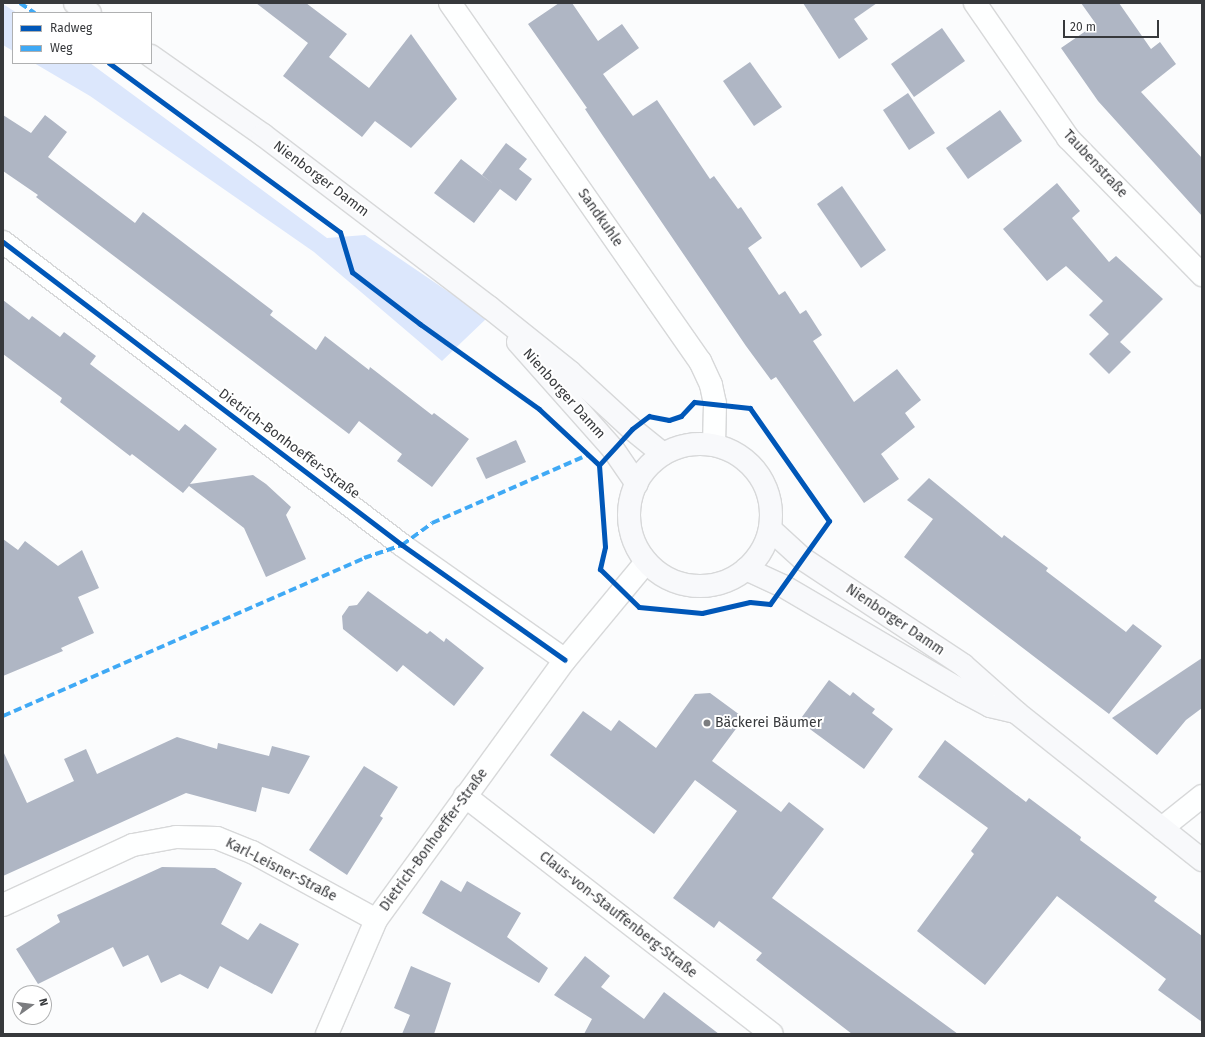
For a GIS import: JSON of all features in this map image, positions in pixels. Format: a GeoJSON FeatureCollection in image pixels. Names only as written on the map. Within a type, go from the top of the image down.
{"type":"FeatureCollection","features":[{"type":"Feature","properties":{"kind":"street"},"geometry":{"type":"LineString","coordinates":[[75,3],[88,12]]}},
{"type":"Feature","properties":{"kind":"street","name":"Sandkuhle"},"geometry":{"type":"LineString","coordinates":[[450,3],[700,361],[711,385],[715,404],[714,445]]}},
{"type":"Feature","properties":{"kind":"street","name":"Taubenstraße"},"geometry":{"type":"LineString","coordinates":[[975,3],[1068,138],[1202,274]]}},
{"type":"Feature","properties":{"kind":"street","name":"Nienborger Damm"},"geometry":{"type":"LineString","coordinates":[[152,57],[263,135],[489,307],[570,372],[622,420],[663,454]]}},
{"type":"Feature","properties":{"kind":"street","name":"Dietrich-Bonhoeffer-Straße"},"geometry":{"type":"LineString","coordinates":[[3,242],[402,545],[565,660]]}},
{"type":"Feature","properties":{"kind":"street","name":"Nienborger Damm"},"geometry":{"type":"LineString","coordinates":[[489,307],[557,388],[613,449],[637,484]]}},
{"type":"Feature","properties":{"kind":"street"},"geometry":{"type":"LineString","coordinates":[[696,444],[714,445],[735,453],[752,466],[765,485],[771,507],[770,529],[751,566],[736,577],[718,584],[699,587],[680,584],[663,576],[646,562],[636,546],[630,525],[630,504],[645,466],[663,454],[696,444]]}},
{"type":"Feature","properties":{"kind":"street","name":"Nienborger Damm"},"geometry":{"type":"LineString","coordinates":[[770,529],[803,559],[963,665],[1017,713],[1202,860]]}},
{"type":"Feature","properties":{"kind":"street","name":"Dietrich-Bonhoeffer-Straße"},"geometry":{"type":"LineString","coordinates":[[327,1034],[376,920],[565,660],[646,562]]}},
{"type":"Feature","properties":{"kind":"street","name":"Nienborger Damm"},"geometry":{"type":"LineString","coordinates":[[746,569],[783,586],[990,706],[1017,713]]}},
{"type":"Feature","properties":{"kind":"street","name":"Claus-von-Stauffenberg-Straße"},"geometry":{"type":"LineString","coordinates":[[465,796],[772,1034]]}},
{"type":"Feature","properties":{"kind":"street"},"geometry":{"type":"LineString","coordinates":[[1162,828],[1202,796]]}},
{"type":"Feature","properties":{"kind":"street","name":"Karl-Leisner-Straße"},"geometry":{"type":"LineString","coordinates":[[3,905],[133,845],[176,837],[217,838],[252,852],[376,920]]}},
{"type":"Feature","properties":{"kind":"shaded area"},"geometry":{"type":"Polygon","coordinates":[[[3,4],[15,12],[12,12],[12,50],[3,45],[3,4]]]}},
{"type":"Feature","properties":{"kind":"shaded area"},"geometry":{"type":"Polygon","coordinates":[[[36,64],[91,64],[327,238],[365,235],[487,318],[442,361],[314,252],[90,96],[36,64]]]}},
{"type":"Feature","properties":{"kind":"building"},"geometry":{"type":"Polygon","coordinates":[[[256,3],[306,3],[347,34],[329,57],[369,88],[411,34],[457,99],[411,148],[375,121],[362,137],[283,76],[308,43],[256,3]]]}},
{"type":"Feature","properties":{"kind":"building"},"geometry":{"type":"Polygon","coordinates":[[[559,3],[572,3],[598,41],[622,24],[639,48],[603,74],[633,116],[657,100],[710,179],[714,176],[738,209],[741,207],[762,238],[748,248],[779,295],[785,291],[800,314],[806,310],[822,335],[813,341],[854,402],[897,369],[921,400],[905,413],[915,427],[881,454],[899,479],[864,503],[776,377],[771,380],[746,346],[603,136],[585,109],[587,108],[528,24],[559,3]]]}},
{"type":"Feature","properties":{"kind":"building"},"geometry":{"type":"Polygon","coordinates":[[[803,3],[877,3],[854,19],[868,39],[839,59],[803,3]]]}},
{"type":"Feature","properties":{"kind":"building"},"geometry":{"type":"Polygon","coordinates":[[[1081,3],[1119,3],[1151,49],[1160,42],[1176,64],[1141,92],[1202,158],[1202,216],[1098,101],[1061,48],[1096,24],[1081,3]]]}},
{"type":"Feature","properties":{"kind":"building"},"geometry":{"type":"Polygon","coordinates":[[[942,28],[965,61],[914,97],[891,64],[942,28]]]}},
{"type":"Feature","properties":{"kind":"building"},"geometry":{"type":"Polygon","coordinates":[[[750,62],[782,107],[754,126],[723,81],[750,62]]]}},
{"type":"Feature","properties":{"kind":"building"},"geometry":{"type":"Polygon","coordinates":[[[908,93],[935,133],[909,150],[883,110],[908,93]]]}},
{"type":"Feature","properties":{"kind":"building"},"geometry":{"type":"Polygon","coordinates":[[[1000,110],[1022,141],[968,179],[946,148],[1000,110]]]}},
{"type":"Feature","properties":{"kind":"building"},"geometry":{"type":"Polygon","coordinates":[[[3,115],[31,133],[45,115],[67,132],[48,157],[135,223],[143,212],[273,311],[270,315],[316,350],[325,336],[369,370],[370,367],[432,415],[434,413],[469,439],[432,487],[397,461],[402,454],[359,421],[349,434],[36,197],[38,195],[3,171],[3,115]]]}},
{"type":"Feature","properties":{"kind":"building"},"geometry":{"type":"Polygon","coordinates":[[[506,143],[527,159],[519,169],[532,179],[516,201],[500,189],[474,223],[434,193],[461,159],[492,183],[482,175],[506,143]]]}},
{"type":"Feature","properties":{"kind":"building"},"geometry":{"type":"Polygon","coordinates":[[[1057,183],[1080,211],[1072,218],[1109,262],[1116,256],[1163,299],[1120,342],[1131,352],[1109,374],[1089,354],[1109,334],[1089,315],[1103,301],[1066,266],[1047,281],[1003,229],[1057,183]]]}},
{"type":"Feature","properties":{"kind":"building"},"geometry":{"type":"Polygon","coordinates":[[[842,186],[886,250],[861,268],[817,204],[842,186]]]}},
{"type":"Feature","properties":{"kind":"building"},"geometry":{"type":"Polygon","coordinates":[[[3,300],[29,320],[32,316],[60,337],[64,332],[96,356],[90,364],[179,431],[185,424],[217,449],[190,484],[253,475],[266,484],[291,507],[286,515],[306,559],[266,577],[244,528],[189,486],[183,493],[132,454],[130,456],[60,402],[62,398],[3,354],[3,300]]]}},
{"type":"Feature","properties":{"kind":"building"},"geometry":{"type":"Polygon","coordinates":[[[516,440],[526,462],[486,479],[476,458],[516,440]]]}},
{"type":"Feature","properties":{"kind":"building"},"geometry":{"type":"Polygon","coordinates":[[[929,478],[1002,538],[1004,535],[1048,568],[1046,571],[1126,632],[1133,624],[1162,646],[1109,714],[904,557],[933,519],[907,500],[929,478]]]}},
{"type":"Feature","properties":{"kind":"building"},"geometry":{"type":"Polygon","coordinates":[[[3,539],[18,550],[25,541],[58,566],[82,550],[99,588],[78,597],[94,633],[61,648],[63,651],[3,676],[3,539]]]}},
{"type":"Feature","properties":{"kind":"building"},"geometry":{"type":"Polygon","coordinates":[[[368,591],[427,634],[430,631],[444,642],[446,638],[484,668],[454,706],[403,665],[397,672],[343,629],[342,616],[349,606],[357,605],[368,591]]]}},
{"type":"Feature","properties":{"kind":"building"},"geometry":{"type":"Polygon","coordinates":[[[1202,658],[1202,708],[1186,720],[1157,755],[1112,718],[1202,658]]]}},
{"type":"Feature","properties":{"kind":"building"},"geometry":{"type":"Polygon","coordinates":[[[829,680],[850,696],[853,692],[875,709],[872,713],[893,729],[864,769],[799,721],[829,680]]]}},
{"type":"Feature","properties":{"kind":"building"},"geometry":{"type":"Polygon","coordinates":[[[710,693],[744,718],[712,761],[781,812],[789,802],[824,829],[772,898],[958,1034],[852,1034],[756,960],[762,953],[719,921],[714,928],[673,898],[737,811],[695,780],[654,834],[550,755],[583,711],[611,731],[619,720],[656,748],[695,694],[710,693]]]}},
{"type":"Feature","properties":{"kind":"building"},"geometry":{"type":"Polygon","coordinates":[[[177,737],[217,749],[218,743],[269,756],[272,746],[310,756],[289,794],[262,787],[256,812],[186,793],[3,876],[3,751],[27,803],[74,781],[64,759],[86,749],[97,774],[177,737]]]}},
{"type":"Feature","properties":{"kind":"building"},"geometry":{"type":"Polygon","coordinates":[[[945,740],[1026,802],[1029,798],[1081,837],[1080,840],[1157,897],[1154,901],[1202,936],[1202,1022],[1158,990],[1166,979],[1057,896],[985,985],[917,931],[974,854],[971,851],[988,828],[918,777],[945,740]]]}},
{"type":"Feature","properties":{"kind":"building"},"geometry":{"type":"Polygon","coordinates":[[[364,766],[398,787],[380,816],[383,818],[347,875],[309,850],[364,766]]]}},
{"type":"Feature","properties":{"kind":"building"},"geometry":{"type":"Polygon","coordinates":[[[162,867],[215,868],[242,883],[221,924],[248,940],[260,923],[299,944],[272,994],[220,966],[208,989],[180,974],[161,983],[148,955],[123,967],[113,947],[38,984],[16,949],[60,922],[57,915],[162,867]]]}},
{"type":"Feature","properties":{"kind":"building"},"geometry":{"type":"Polygon","coordinates":[[[441,880],[461,892],[467,881],[521,913],[507,937],[548,968],[539,983],[422,913],[441,880]]]}},
{"type":"Feature","properties":{"kind":"building"},"geometry":{"type":"Polygon","coordinates":[[[585,956],[610,976],[601,987],[644,1019],[664,992],[719,1034],[584,1034],[592,1019],[554,995],[585,956]]]}},
{"type":"Feature","properties":{"kind":"building"},"geometry":{"type":"Polygon","coordinates":[[[411,966],[451,983],[434,1034],[402,1034],[410,1015],[394,1008],[411,966]]]}},
{"type":"Feature","properties":{"kind":"marked path"},"geometry":{"type":"LineString","coordinates":[[20,3],[34,12]]}},
{"type":"Feature","properties":{"kind":"marked path"},"geometry":{"type":"LineString","coordinates":[[3,716],[364,558],[402,545],[432,523],[588,455]]}},
{"type":"Feature","properties":{"kind":"cycle path"},"geometry":{"type":"LineString","coordinates":[[110,64],[340,232],[352,272],[420,324],[539,409],[599,465]]}},
{"type":"Feature","properties":{"kind":"cycle path"},"geometry":{"type":"LineString","coordinates":[[3,242],[402,545],[565,660]]}},
{"type":"Feature","properties":{"kind":"cycle path"},"geometry":{"type":"LineString","coordinates":[[694,402],[750,408],[829,521],[770,604],[750,602],[702,613],[639,607],[600,569],[605,547],[599,465],[632,429],[649,416],[669,420],[681,416],[694,402]]}},
{"type":"Feature","properties":{"kind":"place","name":"Bäckerei Bäumer"},"geometry":{"type":"Point","coordinates":[707,723]}}]}
